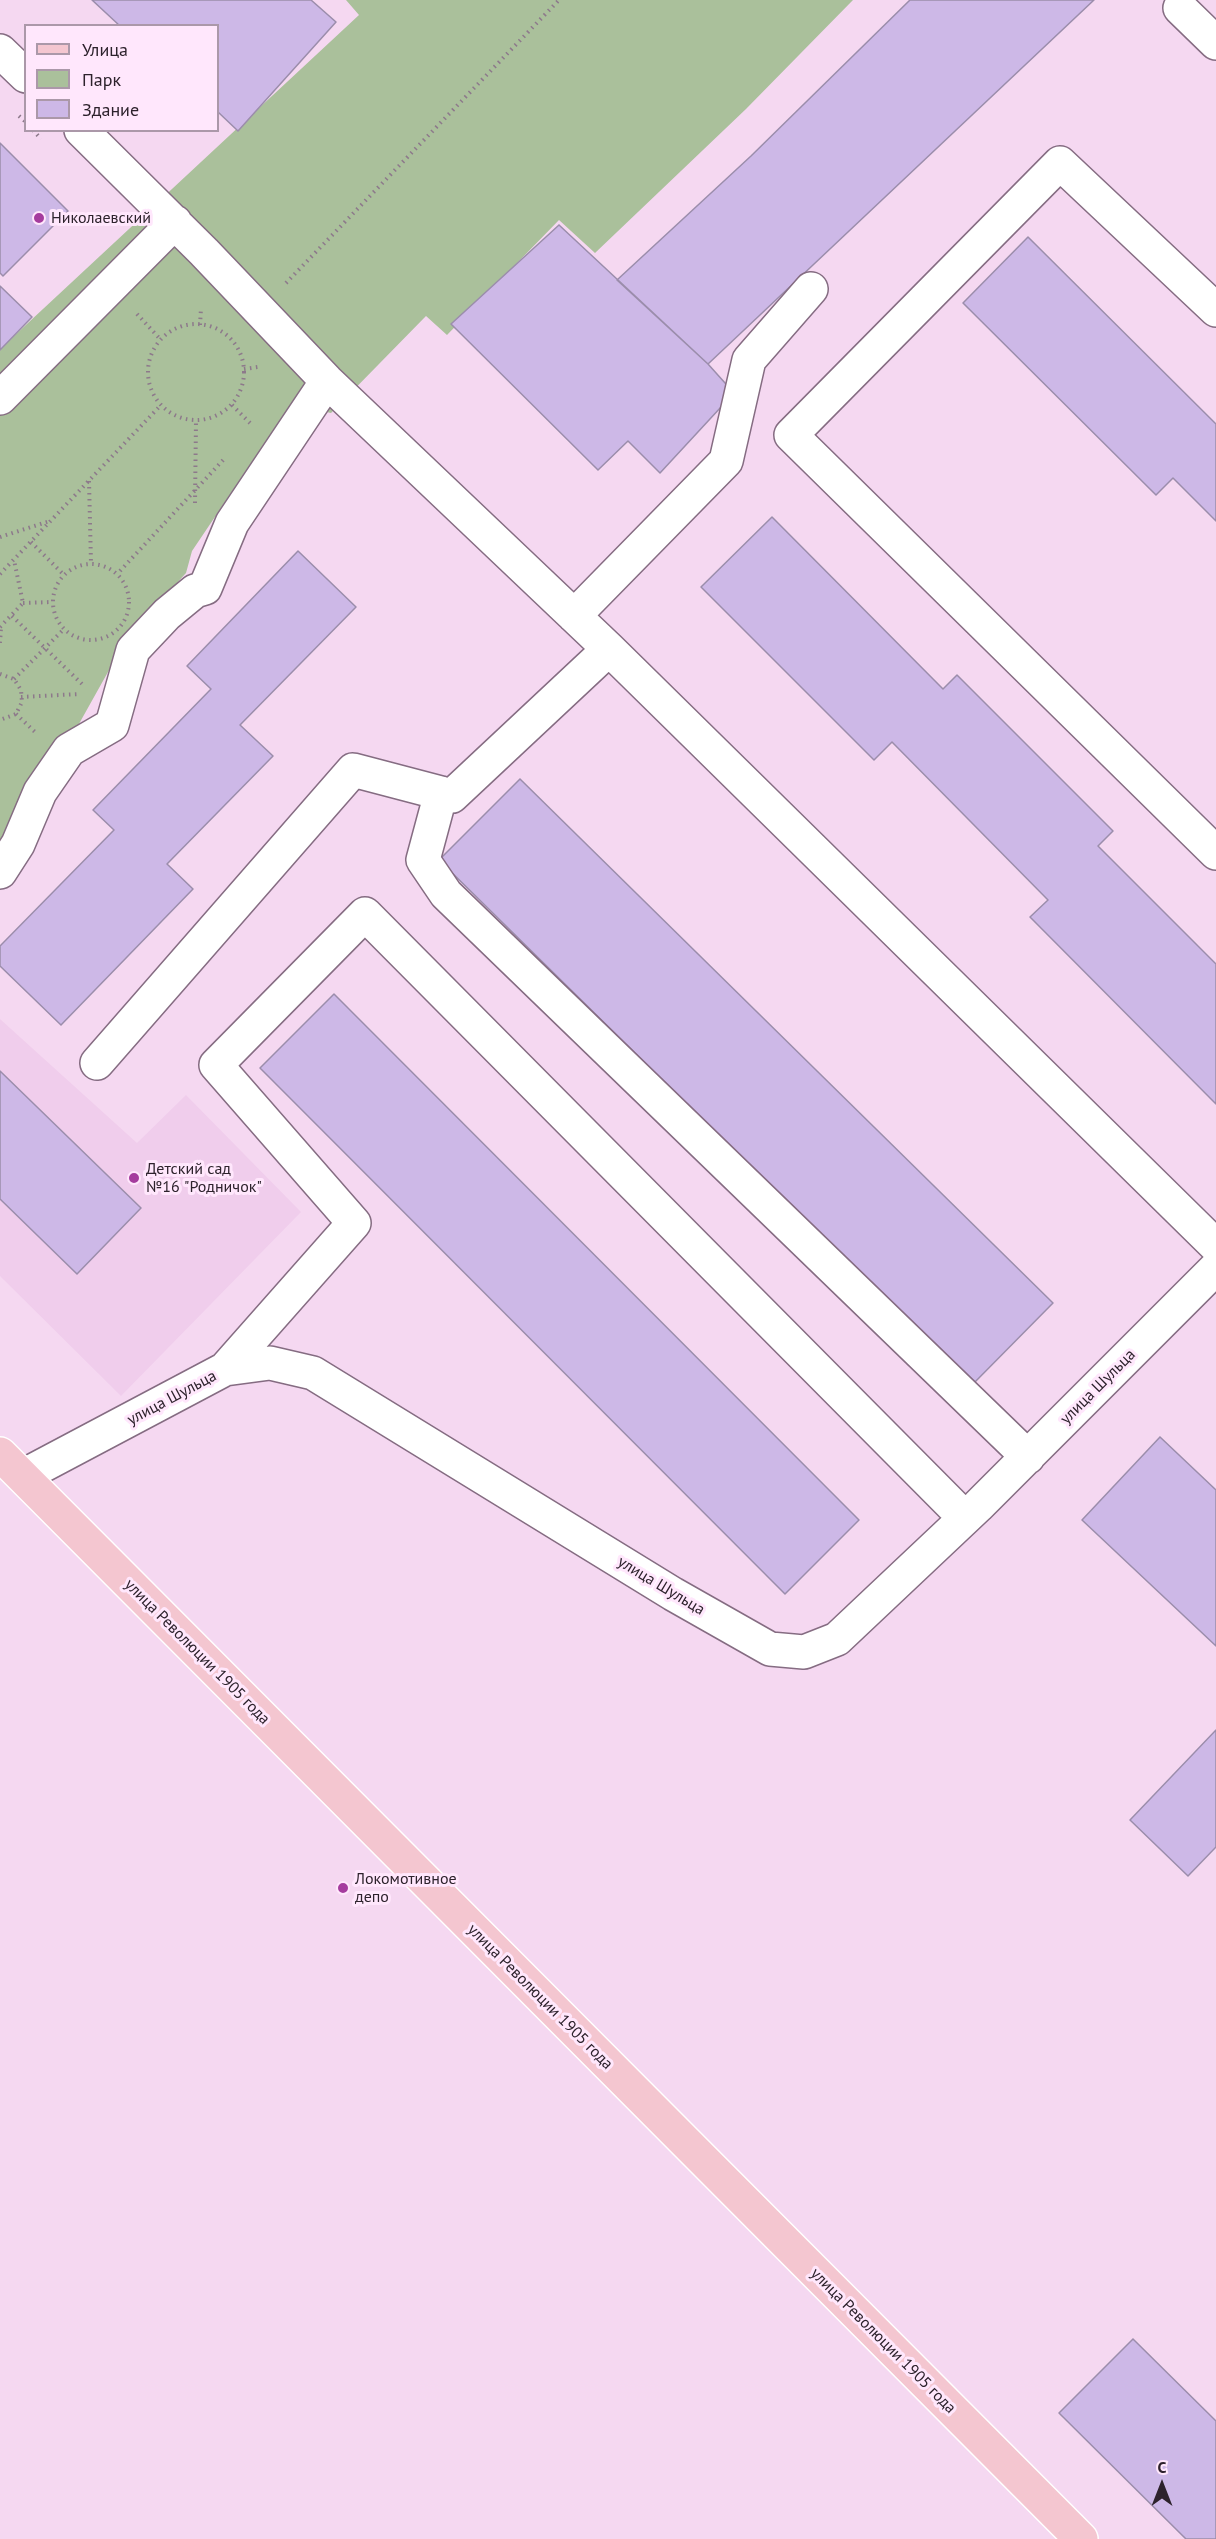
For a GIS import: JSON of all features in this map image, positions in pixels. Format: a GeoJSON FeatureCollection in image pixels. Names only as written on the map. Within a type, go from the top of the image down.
{"type":"FeatureCollection","features":[{"type":"Feature","properties":{"kind":"main road","name":"улица Революции 1905 года"},"geometry":{"type":"LineString","coordinates":[[11,1465],[1081,2539]]}},
{"type":"Feature","properties":{"kind":"street"},"geometry":{"type":"LineString","coordinates":[[1180,8],[1216,42]]}},
{"type":"Feature","properties":{"kind":"street"},"geometry":{"type":"LineString","coordinates":[[0,51],[24,74]]}},
{"type":"Feature","properties":{"kind":"street"},"geometry":{"type":"LineString","coordinates":[[83,132],[261,309],[327,381],[609,649],[1216,1246]]}},
{"type":"Feature","properties":{"kind":"street"},"geometry":{"type":"LineString","coordinates":[[1216,310],[1060,163],[791,435],[1216,854]]}},
{"type":"Feature","properties":{"kind":"street"},"geometry":{"type":"LineString","coordinates":[[0,398],[175,222]]}},
{"type":"Feature","properties":{"kind":"street"},"geometry":{"type":"LineString","coordinates":[[574,616],[726,461],[749,360],[811,289]]}},
{"type":"Feature","properties":{"kind":"street"},"geometry":{"type":"LineString","coordinates":[[0,872],[18,843],[40,792],[69,750],[112,726],[133,650],[167,614],[195,591],[205,588],[232,523],[327,381]]}},
{"type":"Feature","properties":{"kind":"street"},"geometry":{"type":"LineString","coordinates":[[98,1063],[353,770],[452,796],[609,649]]}},
{"type":"Feature","properties":{"kind":"street"},"geometry":{"type":"LineString","coordinates":[[441,793],[423,860],[446,894],[1028,1456]]}},
{"type":"Feature","properties":{"kind":"street"},"geometry":{"type":"LineString","coordinates":[[225,1370],[354,1223],[216,1065],[365,914],[965,1518]]}},
{"type":"Feature","properties":{"kind":"street","name":"улица Шульца"},"geometry":{"type":"LineString","coordinates":[[11,1465],[225,1370],[270,1363],[313,1373],[673,1594],[770,1649],[804,1652],[837,1640],[965,1518],[1216,1268]]}},
{"type":"Feature","properties":{"kind":"path"},"geometry":{"type":"LineString","coordinates":[[231,340],[559,0]]}},
{"type":"Feature","properties":{"kind":"path"},"geometry":{"type":"LineString","coordinates":[[35,132],[49,147]]}},
{"type":"Feature","properties":{"kind":"path"},"geometry":{"type":"LineString","coordinates":[[191,324],[207,325],[223,332],[243,358],[245,375],[241,391],[232,405],[219,416],[196,420],[170,413],[161,405],[150,387],[148,370],[152,354],[161,340],[174,329],[191,324]]}},
{"type":"Feature","properties":{"kind":"path"},"geometry":{"type":"LineString","coordinates":[[0,574],[161,405]]}},
{"type":"Feature","properties":{"kind":"path"},"geometry":{"type":"LineString","coordinates":[[120,571],[230,452]]}},
{"type":"Feature","properties":{"kind":"path"},"geometry":{"type":"LineString","coordinates":[[89,481],[91,563]]}},
{"type":"Feature","properties":{"kind":"path"},"geometry":{"type":"LineString","coordinates":[[0,537],[51,521]]}},
{"type":"Feature","properties":{"kind":"path"},"geometry":{"type":"LineString","coordinates":[[31,542],[63,574]]}},
{"type":"Feature","properties":{"kind":"path"},"geometry":{"type":"LineString","coordinates":[[0,643],[0,627],[22,603],[14,559]]}},
{"type":"Feature","properties":{"kind":"path"},"geometry":{"type":"LineString","coordinates":[[91,563],[106,566],[118,574],[127,587],[129,602],[127,617],[118,630],[106,638],[91,641],[76,638],[63,630],[55,617],[52,602],[55,587],[63,574],[76,566],[91,563]]}},
{"type":"Feature","properties":{"kind":"path"},"geometry":{"type":"LineString","coordinates":[[22,603],[52,602]]}},
{"type":"Feature","properties":{"kind":"path"},"geometry":{"type":"LineString","coordinates":[[12,616],[84,686]]}},
{"type":"Feature","properties":{"kind":"path"},"geometry":{"type":"LineString","coordinates":[[14,679],[63,630]]}},
{"type":"Feature","properties":{"kind":"path"},"geometry":{"type":"LineString","coordinates":[[0,674],[14,679],[21,697],[16,714]]}},
{"type":"Feature","properties":{"kind":"path"},"geometry":{"type":"LineString","coordinates":[[21,697],[92,693]]}},
{"type":"Feature","properties":{"kind":"path"},"geometry":{"type":"LineString","coordinates":[[0,720],[16,714]]}},
{"type":"Feature","properties":{"kind":"path"},"geometry":{"type":"LineString","coordinates":[[16,714],[39,735]]}},
{"type":"Feature","properties":{"kind":"shaded area","name":"Детский сад №16 \"Родничок\""},"geometry":{"type":"Polygon","coordinates":[[[0,1019],[137,1143],[186,1095],[301,1212],[121,1396],[0,1276],[0,1019]]]}},
{"type":"Feature","properties":{"kind":"green space"},"geometry":{"type":"Polygon","coordinates":[[[346,0],[853,0],[746,109],[595,253],[559,220],[447,335],[426,316],[331,413],[291,404],[192,551],[186,573],[127,638],[75,731],[26,782],[0,845],[0,349],[359,15],[346,0]]]}},
{"type":"Feature","properties":{"kind":"building"},"geometry":{"type":"Polygon","coordinates":[[[92,0],[311,0],[336,22],[238,131],[219,113],[219,24],[118,24],[92,0]]]}},
{"type":"Feature","properties":{"kind":"building"},"geometry":{"type":"Polygon","coordinates":[[[910,0],[1094,0],[708,364],[617,280],[751,156],[910,0]]]}},
{"type":"Feature","properties":{"kind":"building"},"geometry":{"type":"Polygon","coordinates":[[[0,143],[68,211],[3,276],[0,273],[0,143]]]}},
{"type":"Feature","properties":{"kind":"building"},"geometry":{"type":"Polygon","coordinates":[[[559,225],[708,364],[734,393],[660,473],[628,441],[598,470],[451,324],[559,225]]]}},
{"type":"Feature","properties":{"kind":"building"},"geometry":{"type":"Polygon","coordinates":[[[1028,237],[1216,424],[1216,521],[1173,478],[1156,495],[963,303],[1028,237]]]}},
{"type":"Feature","properties":{"kind":"building"},"geometry":{"type":"Polygon","coordinates":[[[0,286],[32,317],[0,350],[0,286]]]}},
{"type":"Feature","properties":{"kind":"building"},"geometry":{"type":"Polygon","coordinates":[[[772,517],[943,689],[957,675],[1113,831],[1098,846],[1216,964],[1216,1104],[1030,917],[1048,900],[892,742],[874,760],[701,587],[772,517]]]}},
{"type":"Feature","properties":{"kind":"building"},"geometry":{"type":"Polygon","coordinates":[[[298,551],[356,607],[240,725],[273,756],[167,864],[193,889],[61,1025],[0,966],[0,946],[114,830],[93,810],[211,689],[187,666],[298,551]]]}},
{"type":"Feature","properties":{"kind":"building"},"geometry":{"type":"Polygon","coordinates":[[[520,779],[1053,1303],[972,1385],[439,860],[520,779]]]}},
{"type":"Feature","properties":{"kind":"building"},"geometry":{"type":"Polygon","coordinates":[[[334,994],[859,1520],[785,1594],[260,1068],[334,994]]]}},
{"type":"Feature","properties":{"kind":"building"},"geometry":{"type":"Polygon","coordinates":[[[0,1071],[141,1208],[77,1274],[0,1199],[0,1071]]]}},
{"type":"Feature","properties":{"kind":"building"},"geometry":{"type":"Polygon","coordinates":[[[1160,1437],[1216,1490],[1216,1646],[1082,1520],[1160,1437]]]}},
{"type":"Feature","properties":{"kind":"building"},"geometry":{"type":"Polygon","coordinates":[[[1216,1730],[1216,1847],[1188,1876],[1130,1820],[1216,1730]]]}},
{"type":"Feature","properties":{"kind":"building"},"geometry":{"type":"Polygon","coordinates":[[[1133,2339],[1216,2421],[1216,2539],[1186,2539],[1059,2413],[1133,2339]]]}},
{"type":"Feature","properties":{"kind":"place","name":"Николаевский"},"geometry":{"type":"Point","coordinates":[39,218]}},
{"type":"Feature","properties":{"kind":"place","name":"Детский сад №16 \"Родничок\""},"geometry":{"type":"Point","coordinates":[134,1178]}},
{"type":"Feature","properties":{"kind":"place","name":"Локомотивное депо"},"geometry":{"type":"Point","coordinates":[343,1888]}}]}
